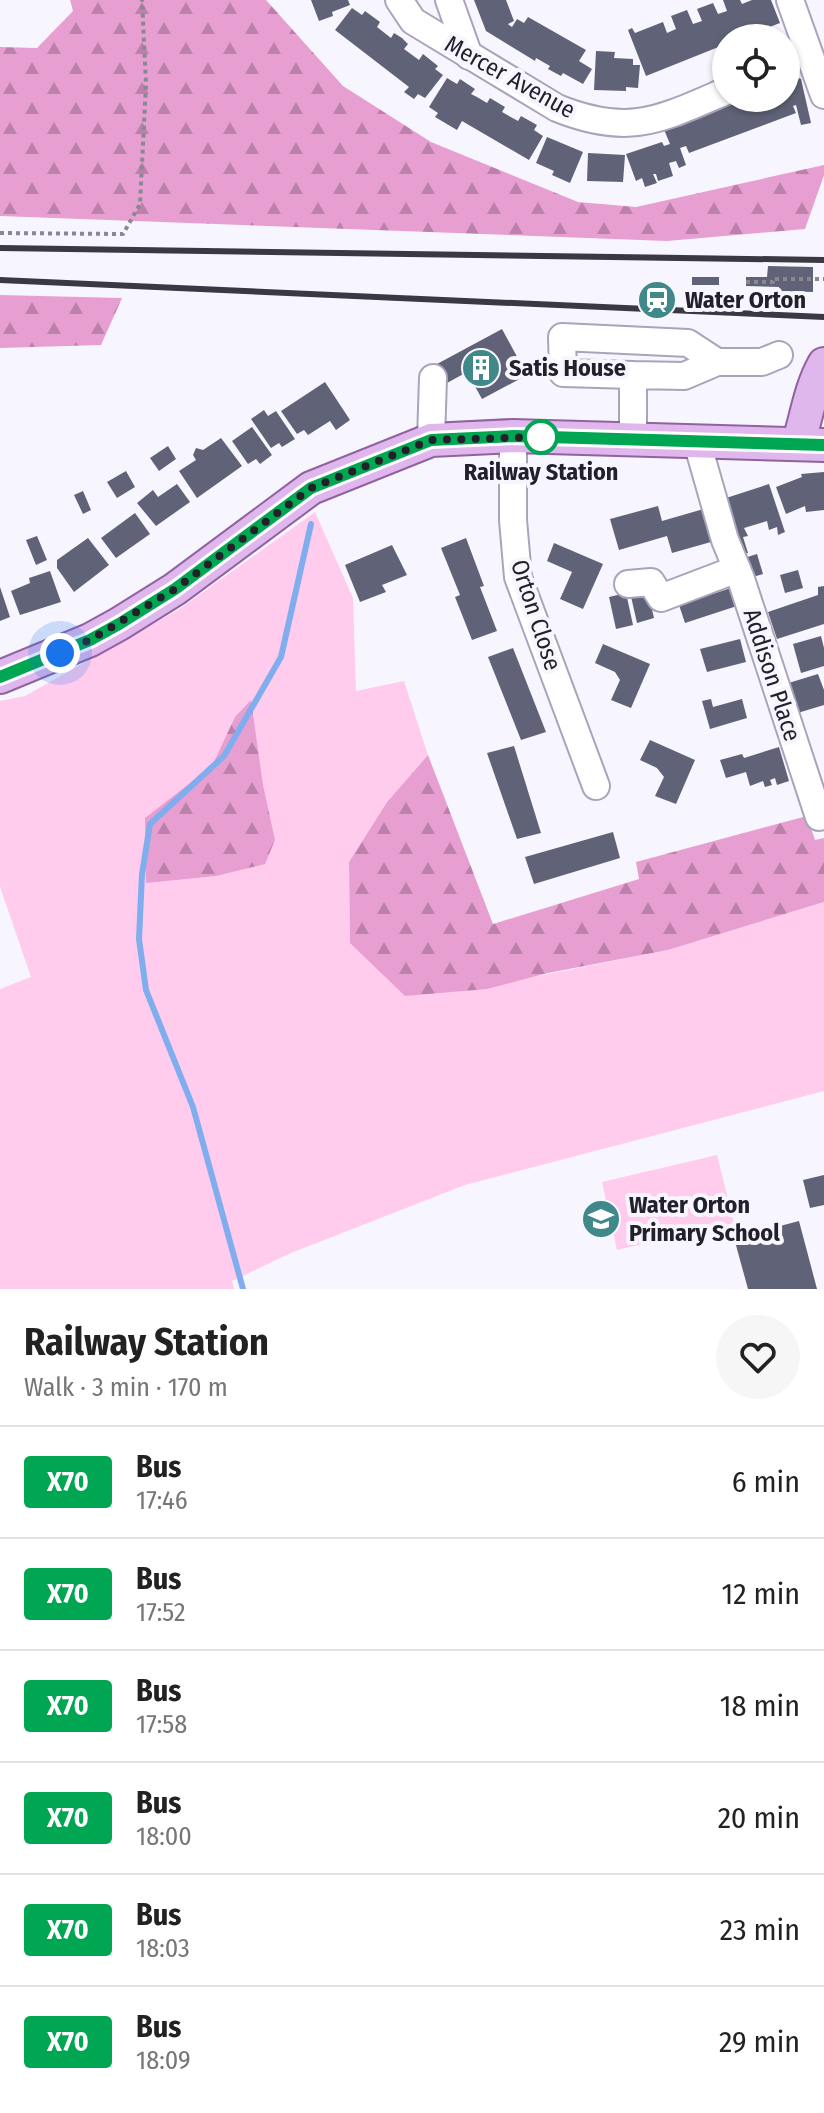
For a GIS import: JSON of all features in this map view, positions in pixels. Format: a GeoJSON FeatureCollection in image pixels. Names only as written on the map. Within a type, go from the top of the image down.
{"type":"FeatureCollection","features":[{"type":"Feature","properties":{"kind":"main road"},"geometry":{"type":"LineString","coordinates":[[0,677],[90,640],[119,624],[175,589],[311,488],[431,440],[513,436],[811,444],[807,416],[812,388],[824,364]]}},
{"type":"Feature","properties":{"kind":"street","name":"Mercer Avenue"},"geometry":{"type":"LineString","coordinates":[[399,0],[413,21],[469,56],[557,108],[599,122],[629,124],[653,121],[712,97]]}},
{"type":"Feature","properties":{"kind":"street"},"geometry":{"type":"LineString","coordinates":[[449,0],[469,56]]}},
{"type":"Feature","properties":{"kind":"street"},"geometry":{"type":"LineString","coordinates":[[790,0],[793,24]]}},
{"type":"Feature","properties":{"kind":"street"},"geometry":{"type":"LineString","coordinates":[[800,63],[824,95]]}},
{"type":"Feature","properties":{"kind":"street"},"geometry":{"type":"LineString","coordinates":[[717,362],[688,343],[562,337],[563,373],[684,376],[717,362],[762,362],[779,355]]}},
{"type":"Feature","properties":{"kind":"street"},"geometry":{"type":"LineString","coordinates":[[633,375],[633,439]]}},
{"type":"Feature","properties":{"kind":"street"},"geometry":{"type":"LineString","coordinates":[[431,440],[433,378]]}},
{"type":"Feature","properties":{"kind":"street","name":"Orton Close"},"geometry":{"type":"LineString","coordinates":[[513,436],[513,520],[518,577],[596,786]]}},
{"type":"Feature","properties":{"kind":"street","name":"Addison Place"},"geometry":{"type":"LineString","coordinates":[[697,442],[725,540],[819,817]]}},
{"type":"Feature","properties":{"kind":"street"},"geometry":{"type":"LineString","coordinates":[[628,584],[651,582],[661,598],[739,574]]}},
{"type":"Feature","properties":{"kind":"path"},"geometry":{"type":"LineString","coordinates":[[0,233],[123,234],[140,204],[146,84],[142,0]]}},
{"type":"Feature","properties":{"kind":"path"},"geometry":{"type":"LineString","coordinates":[[746,282],[824,279]]}},
{"type":"Feature","properties":{"kind":"shaded area"},"geometry":{"type":"Polygon","coordinates":[[[315,512],[353,598],[356,691],[404,681],[428,755],[387,802],[349,862],[350,943],[518,980],[668,950],[824,902],[824,1091],[465,1185],[291,1253],[232,1281],[234,1289],[0,1289],[0,989],[31,977],[0,887],[0,701],[25,696],[178,610],[315,512]]]}},
{"type":"Feature","properties":{"kind":"shaded area"},"geometry":{"type":"Polygon","coordinates":[[[717,1155],[734,1223],[617,1250],[602,1182],[717,1155]]]}},
{"type":"Feature","properties":{"kind":"green space"},"geometry":{"type":"Polygon","coordinates":[[[70,0],[266,0],[343,86],[431,142],[578,202],[636,207],[824,165],[824,175],[805,229],[667,241],[0,216],[0,47],[37,48],[73,11],[70,0]]]}},
{"type":"Feature","properties":{"kind":"green space"},"geometry":{"type":"Polygon","coordinates":[[[0,295],[122,298],[101,345],[0,348],[0,295]]]}},
{"type":"Feature","properties":{"kind":"green space"},"geometry":{"type":"Polygon","coordinates":[[[251,700],[263,785],[275,840],[265,864],[216,876],[146,883],[145,818],[212,766],[235,717],[251,700]]]}},
{"type":"Feature","properties":{"kind":"green space"},"geometry":{"type":"Polygon","coordinates":[[[428,755],[493,924],[639,879],[636,862],[807,816],[815,840],[824,838],[824,902],[668,950],[548,973],[487,989],[405,996],[350,943],[349,862],[387,802],[428,755]]]}},
{"type":"Feature","properties":{"kind":"building"},"geometry":{"type":"Polygon","coordinates":[[[311,0],[348,0],[350,5],[319,21],[311,0]]]}},
{"type":"Feature","properties":{"kind":"building"},"geometry":{"type":"Polygon","coordinates":[[[474,0],[506,0],[514,21],[508,24],[512,27],[517,19],[524,23],[528,17],[586,50],[579,61],[592,69],[583,84],[548,69],[550,66],[536,58],[535,61],[486,31],[474,0]]]}},
{"type":"Feature","properties":{"kind":"building"},"geometry":{"type":"Polygon","coordinates":[[[723,0],[740,0],[742,4],[752,0],[771,0],[780,23],[712,24],[712,50],[646,76],[628,30],[632,28],[635,33],[663,22],[667,33],[676,29],[671,16],[687,10],[693,24],[702,21],[697,9],[713,3],[718,14],[727,11],[723,0]]]}},
{"type":"Feature","properties":{"kind":"building"},"geometry":{"type":"Polygon","coordinates":[[[352,8],[362,15],[365,11],[380,22],[377,27],[391,38],[394,33],[402,38],[408,44],[404,49],[419,60],[423,54],[438,66],[435,69],[443,75],[425,98],[418,94],[414,99],[404,92],[409,87],[335,30],[352,8]]]}},
{"type":"Feature","properties":{"kind":"building"},"geometry":{"type":"Polygon","coordinates":[[[596,51],[615,52],[614,58],[633,59],[633,65],[640,65],[638,88],[626,87],[626,91],[594,90],[596,51]]]}},
{"type":"Feature","properties":{"kind":"building"},"geometry":{"type":"Polygon","coordinates":[[[447,78],[457,84],[460,79],[475,89],[471,94],[487,103],[490,98],[505,107],[502,112],[518,121],[521,116],[537,125],[534,130],[543,136],[529,160],[462,121],[457,130],[435,117],[438,113],[429,107],[447,78]]]}},
{"type":"Feature","properties":{"kind":"building"},"geometry":{"type":"Polygon","coordinates":[[[800,79],[811,123],[801,125],[798,112],[800,79]]]}},
{"type":"Feature","properties":{"kind":"building"},"geometry":{"type":"Polygon","coordinates":[[[712,108],[712,112],[796,113],[689,153],[686,146],[680,148],[686,165],[679,168],[676,161],[669,163],[673,176],[658,181],[656,174],[653,174],[657,183],[645,187],[642,178],[636,181],[626,154],[662,142],[664,146],[670,144],[663,127],[712,108]]]}},
{"type":"Feature","properties":{"kind":"building"},"geometry":{"type":"Polygon","coordinates":[[[547,137],[583,152],[570,183],[536,163],[547,137]]]}},
{"type":"Feature","properties":{"kind":"building"},"geometry":{"type":"Polygon","coordinates":[[[588,153],[625,155],[623,182],[587,181],[588,153]]]}},
{"type":"Feature","properties":{"kind":"building"},"geometry":{"type":"Polygon","coordinates":[[[768,266],[813,267],[813,292],[746,286],[746,277],[767,277],[768,266]]]}},
{"type":"Feature","properties":{"kind":"building"},"geometry":{"type":"Polygon","coordinates":[[[692,277],[719,277],[719,285],[692,285],[692,277]]]}},
{"type":"Feature","properties":{"kind":"building","name":"Satis House"},"geometry":{"type":"Polygon","coordinates":[[[502,329],[527,375],[482,399],[467,372],[447,383],[437,364],[502,329]]]}},
{"type":"Feature","properties":{"kind":"building"},"geometry":{"type":"Polygon","coordinates":[[[325,382],[350,420],[336,430],[330,421],[308,435],[304,430],[297,434],[281,411],[325,382]]]}},
{"type":"Feature","properties":{"kind":"building"},"geometry":{"type":"Polygon","coordinates":[[[264,410],[268,416],[276,411],[295,439],[282,447],[279,443],[271,448],[251,419],[264,410]]]}},
{"type":"Feature","properties":{"kind":"building"},"geometry":{"type":"Polygon","coordinates":[[[252,427],[272,455],[260,464],[256,459],[248,464],[232,441],[252,427]]]}},
{"type":"Feature","properties":{"kind":"building"},"geometry":{"type":"Polygon","coordinates":[[[221,438],[242,466],[197,498],[179,471],[196,460],[193,455],[196,448],[203,450],[221,438]]]}},
{"type":"Feature","properties":{"kind":"building"},"geometry":{"type":"Polygon","coordinates":[[[168,446],[176,459],[159,471],[150,458],[168,446]]]}},
{"type":"Feature","properties":{"kind":"building"},"geometry":{"type":"Polygon","coordinates":[[[126,471],[135,487],[117,498],[107,482],[126,471]]]}},
{"type":"Feature","properties":{"kind":"building"},"geometry":{"type":"Polygon","coordinates":[[[824,472],[824,510],[806,512],[805,506],[786,514],[776,487],[802,477],[801,474],[824,472]]]}},
{"type":"Feature","properties":{"kind":"building"},"geometry":{"type":"Polygon","coordinates":[[[177,484],[190,502],[156,526],[137,503],[153,490],[158,497],[177,484]]]}},
{"type":"Feature","properties":{"kind":"building"},"geometry":{"type":"Polygon","coordinates":[[[769,484],[785,532],[778,535],[777,527],[769,530],[767,521],[744,528],[748,536],[743,537],[748,553],[739,555],[720,500],[769,484]]]}},
{"type":"Feature","properties":{"kind":"building"},"geometry":{"type":"Polygon","coordinates":[[[83,491],[91,510],[83,514],[74,495],[83,491]]]}},
{"type":"Feature","properties":{"kind":"building"},"geometry":{"type":"Polygon","coordinates":[[[658,506],[662,521],[707,508],[718,540],[672,553],[667,536],[619,550],[610,519],[658,506]]]}},
{"type":"Feature","properties":{"kind":"building"},"geometry":{"type":"Polygon","coordinates":[[[135,513],[150,534],[116,558],[101,538],[135,513]]]}},
{"type":"Feature","properties":{"kind":"building"},"geometry":{"type":"Polygon","coordinates":[[[37,536],[47,560],[36,565],[26,540],[37,536]]]}},
{"type":"Feature","properties":{"kind":"building"},"geometry":{"type":"Polygon","coordinates":[[[88,538],[109,565],[74,592],[57,568],[57,560],[88,538]]]}},
{"type":"Feature","properties":{"kind":"building"},"geometry":{"type":"Polygon","coordinates":[[[466,538],[497,631],[472,640],[455,597],[460,595],[441,548],[466,538]]]}},
{"type":"Feature","properties":{"kind":"building"},"geometry":{"type":"Polygon","coordinates":[[[554,543],[603,564],[583,609],[560,599],[572,572],[547,561],[554,543]]]}},
{"type":"Feature","properties":{"kind":"building"},"geometry":{"type":"Polygon","coordinates":[[[392,545],[407,575],[382,585],[386,592],[360,602],[345,565],[392,545]]]}},
{"type":"Feature","properties":{"kind":"building"},"geometry":{"type":"Polygon","coordinates":[[[757,554],[763,574],[746,579],[741,559],[757,554]]]}},
{"type":"Feature","properties":{"kind":"building"},"geometry":{"type":"Polygon","coordinates":[[[798,570],[803,588],[785,593],[780,575],[798,570]]]}},
{"type":"Feature","properties":{"kind":"building"},"geometry":{"type":"Polygon","coordinates":[[[50,571],[61,602],[20,615],[11,591],[30,583],[29,578],[50,571]]]}},
{"type":"Feature","properties":{"kind":"building"},"geometry":{"type":"Polygon","coordinates":[[[737,586],[743,604],[685,623],[679,605],[737,586]]]}},
{"type":"Feature","properties":{"kind":"building"},"geometry":{"type":"Polygon","coordinates":[[[824,586],[824,624],[777,639],[768,612],[818,595],[818,587],[824,586]]]}},
{"type":"Feature","properties":{"kind":"building"},"geometry":{"type":"Polygon","coordinates":[[[0,587],[10,617],[0,621],[0,587]]]}},
{"type":"Feature","properties":{"kind":"building"},"geometry":{"type":"Polygon","coordinates":[[[647,588],[654,618],[637,623],[630,592],[647,588]]]}},
{"type":"Feature","properties":{"kind":"building"},"geometry":{"type":"Polygon","coordinates":[[[626,593],[633,625],[616,629],[609,597],[626,593]]]}},
{"type":"Feature","properties":{"kind":"building"},"geometry":{"type":"Polygon","coordinates":[[[821,636],[824,666],[801,673],[793,644],[821,636]]]}},
{"type":"Feature","properties":{"kind":"building"},"geometry":{"type":"Polygon","coordinates":[[[740,639],[746,662],[707,672],[700,649],[740,639]]]}},
{"type":"Feature","properties":{"kind":"building"},"geometry":{"type":"Polygon","coordinates":[[[603,644],[650,664],[631,708],[611,700],[620,680],[615,672],[595,663],[603,644]]]}},
{"type":"Feature","properties":{"kind":"building"},"geometry":{"type":"Polygon","coordinates":[[[513,648],[546,732],[521,740],[488,657],[513,648]]]}},
{"type":"Feature","properties":{"kind":"building"},"geometry":{"type":"Polygon","coordinates":[[[818,674],[824,690],[824,705],[791,715],[782,685],[818,674]]]}},
{"type":"Feature","properties":{"kind":"building"},"geometry":{"type":"Polygon","coordinates":[[[711,699],[713,707],[742,699],[747,718],[710,729],[702,701],[711,699]]]}},
{"type":"Feature","properties":{"kind":"building"},"geometry":{"type":"Polygon","coordinates":[[[650,740],[695,760],[676,804],[655,796],[664,777],[657,768],[640,760],[650,740]]]}},
{"type":"Feature","properties":{"kind":"building"},"geometry":{"type":"Polygon","coordinates":[[[514,746],[541,833],[517,839],[487,753],[514,746]]]}},
{"type":"Feature","properties":{"kind":"building"},"geometry":{"type":"Polygon","coordinates":[[[779,747],[789,781],[777,785],[775,778],[770,780],[772,785],[765,787],[763,781],[750,786],[746,772],[726,778],[720,760],[742,754],[744,758],[779,747]]]}},
{"type":"Feature","properties":{"kind":"building"},"geometry":{"type":"Polygon","coordinates":[[[613,832],[620,858],[534,884],[525,857],[613,832]]]}},
{"type":"Feature","properties":{"kind":"building"},"geometry":{"type":"Polygon","coordinates":[[[824,1175],[824,1205],[810,1208],[803,1180],[824,1175]]]}},
{"type":"Feature","properties":{"kind":"building"},"geometry":{"type":"Polygon","coordinates":[[[799,1221],[817,1289],[748,1289],[734,1238],[799,1221]]]}},
{"type":"Feature","properties":{"kind":"waterway"},"geometry":{"type":"LineString","coordinates":[[243,1289],[193,1107],[146,990],[139,939],[142,874],[150,824],[224,756],[281,657],[311,524]]}},
{"type":"Feature","properties":{"kind":"railway"},"geometry":{"type":"LineString","coordinates":[[0,248],[824,260]]}},
{"type":"Feature","properties":{"kind":"railway"},"geometry":{"type":"LineString","coordinates":[[0,280],[824,317]]}},
{"type":"Feature","properties":{"kind":"bus line","name":"X70"},"geometry":{"type":"LineString","coordinates":[[0,677],[90,640],[119,624],[175,589],[311,488],[431,440],[513,436],[824,445]]}},
{"type":"Feature","properties":{"kind":"place","name":"Water Orton"},"geometry":{"type":"Point","coordinates":[657,300]}},
{"type":"Feature","properties":{"kind":"place","name":"Satis House"},"geometry":{"type":"Point","coordinates":[481,368]}},
{"type":"Feature","properties":{"kind":"place","name":"Railway Station"},"geometry":{"type":"Point","coordinates":[541,437]}},
{"type":"Feature","properties":{"kind":"place","name":"Water Orton Primary School"},"geometry":{"type":"Point","coordinates":[601,1219]}},
{"type":"Feature","properties":{"kind":"route"},"geometry":{"type":"LineString","coordinates":[[60,653],[119,624],[175,589],[311,488],[431,440],[541,437]]}}]}
